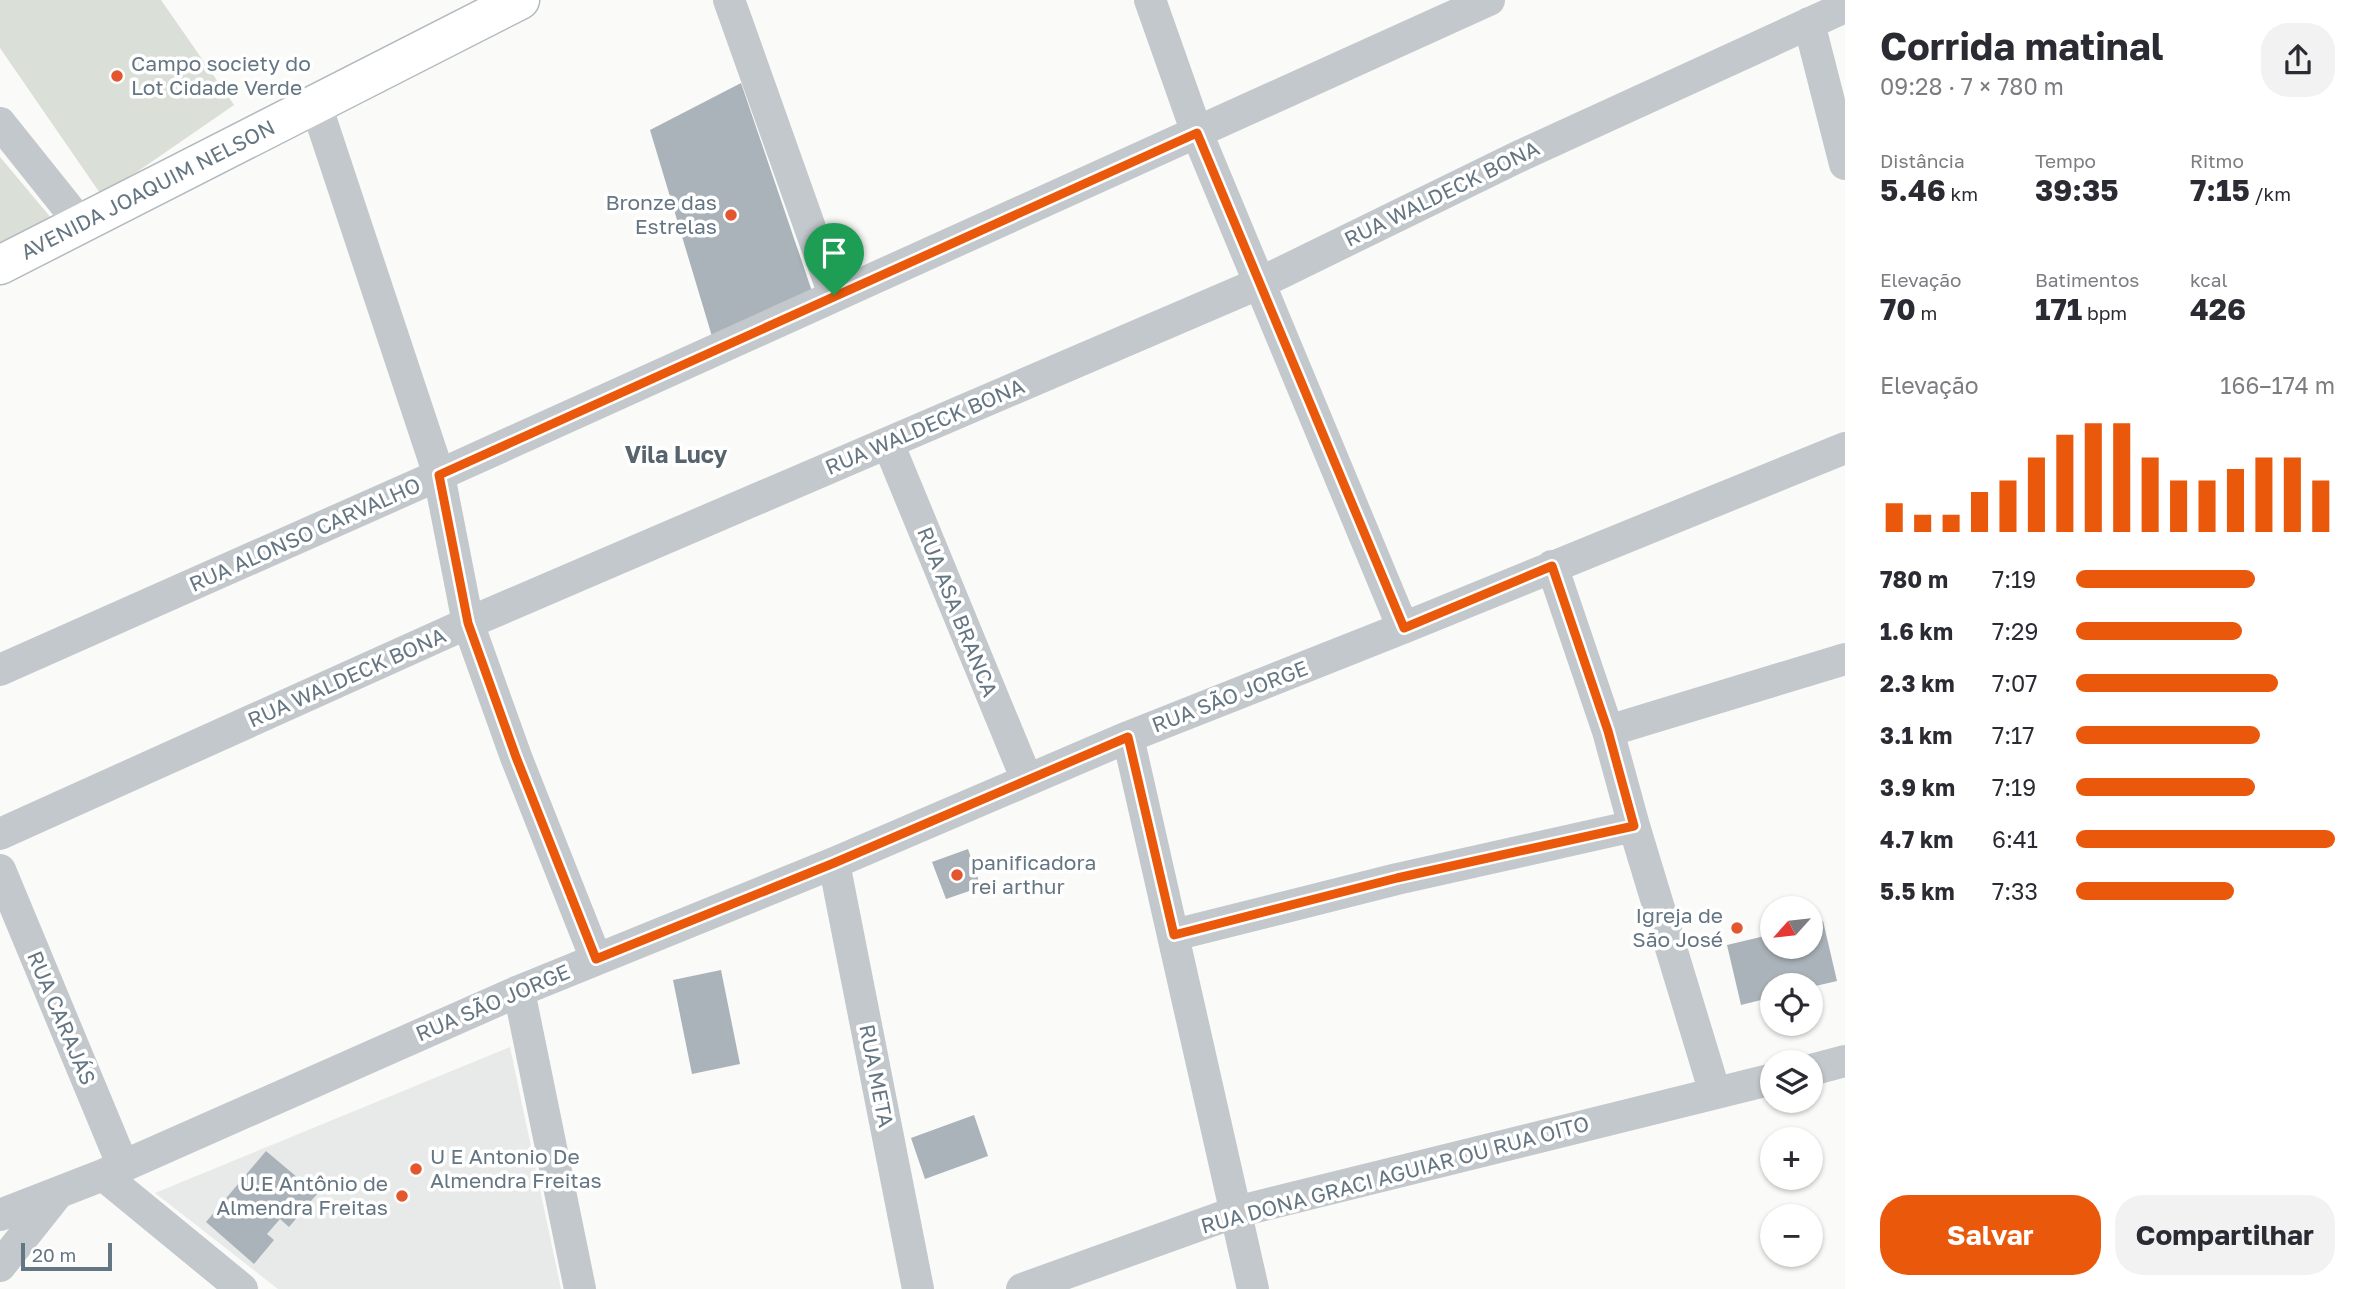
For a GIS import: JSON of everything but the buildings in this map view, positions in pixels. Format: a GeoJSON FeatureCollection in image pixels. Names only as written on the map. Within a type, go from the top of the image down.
{"type":"FeatureCollection","features":[{"type":"Feature","properties":{"kind":"street","name":"AVENIDA JOAQUIM NELSON"},"geometry":{"type":"LineString","coordinates":[[0,265],[520,0]]}},
{"type":"Feature","properties":{"kind":"street"},"geometry":{"type":"LineString","coordinates":[[729,0],[834,295]]}},
{"type":"Feature","properties":{"kind":"street"},"geometry":{"type":"LineString","coordinates":[[1150,0],[1197,133],[1404,628]]}},
{"type":"Feature","properties":{"kind":"street","name":"RUA ALONSO CARVALHO"},"geometry":{"type":"LineString","coordinates":[[0,670],[439,475],[1489,0]]}},
{"type":"Feature","properties":{"kind":"street","name":"RUA WALDECK BONA"},"geometry":{"type":"LineString","coordinates":[[0,834],[468,623],[1260,283],[1522,155],[1845,7]]}},
{"type":"Feature","properties":{"kind":"street"},"geometry":{"type":"LineString","coordinates":[[1809,23],[1845,164]]}},
{"type":"Feature","properties":{"kind":"street"},"geometry":{"type":"LineString","coordinates":[[316,105],[439,475],[468,623],[516,757],[596,959]]}},
{"type":"Feature","properties":{"kind":"street"},"geometry":{"type":"LineString","coordinates":[[0,123],[80,223]]}},
{"type":"Feature","properties":{"kind":"street","name":"RUA ASA BRANCA"},"geometry":{"type":"LineString","coordinates":[[888,443],[1027,780]]}},
{"type":"Feature","properties":{"kind":"street","name":"RUA SÃO JORGE"},"geometry":{"type":"LineString","coordinates":[[0,1216],[113,1170],[519,991],[834,863],[1128,737],[1845,448]]}},
{"type":"Feature","properties":{"kind":"street"},"geometry":{"type":"LineString","coordinates":[[1552,566],[1608,731],[1715,1093]]}},
{"type":"Feature","properties":{"kind":"street"},"geometry":{"type":"LineString","coordinates":[[1608,731],[1845,659]]}},
{"type":"Feature","properties":{"kind":"street"},"geometry":{"type":"LineString","coordinates":[[1128,737],[1253,1289]]}},
{"type":"Feature","properties":{"kind":"street"},"geometry":{"type":"LineString","coordinates":[[1174,935],[1397,878],[1634,826]]}},
{"type":"Feature","properties":{"kind":"street","name":"RUA META"},"geometry":{"type":"LineString","coordinates":[[834,863],[918,1289]]}},
{"type":"Feature","properties":{"kind":"street","name":"RUA CARAJÁS"},"geometry":{"type":"LineString","coordinates":[[0,870],[113,1170],[242,1289]]}},
{"type":"Feature","properties":{"kind":"street"},"geometry":{"type":"LineString","coordinates":[[519,991],[580,1289]]}},
{"type":"Feature","properties":{"kind":"street"},"geometry":{"type":"LineString","coordinates":[[1823,1067],[1845,1061]]}},
{"type":"Feature","properties":{"kind":"street","name":"RUA DONA GRACI AGUIAR OU RUA OITO"},"geometry":{"type":"LineString","coordinates":[[1022,1289],[1236,1212],[1760,1082]]}},
{"type":"Feature","properties":{"kind":"street"},"geometry":{"type":"LineString","coordinates":[[0,1266],[61,1190]]}},
{"type":"Feature","properties":{"kind":"shaded area","name":"Campo society do Lot Cidade Verde"},"geometry":{"type":"Polygon","coordinates":[[[0,0],[161,0],[234,105],[102,196],[0,48],[0,0]]]}},
{"type":"Feature","properties":{"kind":"shaded area"},"geometry":{"type":"Polygon","coordinates":[[[0,157],[57,225],[0,256],[0,157]]]}},
{"type":"Feature","properties":{"kind":"shaded area","name":"U E Antonio De Almendra Freitas"},"geometry":{"type":"Polygon","coordinates":[[[510,1047],[561,1289],[278,1289],[155,1193],[510,1047]]]}},
{"type":"Feature","properties":{"kind":"place","name":"Campo society do Lot Cidade Verde"},"geometry":{"type":"Point","coordinates":[117,76]}},
{"type":"Feature","properties":{"kind":"place","name":"Bronze das Estrelas"},"geometry":{"type":"Point","coordinates":[731,215]}},
{"type":"Feature","properties":{"kind":"place","name":"panificadora rei arthur"},"geometry":{"type":"Point","coordinates":[957,875]}},
{"type":"Feature","properties":{"kind":"place","name":"Igreja de São José"},"geometry":{"type":"Point","coordinates":[1737,928]}},
{"type":"Feature","properties":{"kind":"place","name":"U E Antonio De Almendra Freitas"},"geometry":{"type":"Point","coordinates":[416,1169]}},
{"type":"Feature","properties":{"kind":"place","name":"U.E Antônio de Almendra Freitas"},"geometry":{"type":"Point","coordinates":[402,1196]}},
{"type":"Feature","properties":{"kind":"district","name":"Vila Lucy"},"geometry":{"type":"Point","coordinates":[676,455]}},
{"type":"Feature","properties":{"kind":"route"},"geometry":{"type":"LineString","coordinates":[[1197,133],[1404,628],[1552,566],[1608,731],[1634,826],[1397,878],[1174,935],[1128,737],[834,863],[596,959],[516,757],[468,623],[439,475],[834,295],[1197,133]]}}]}
